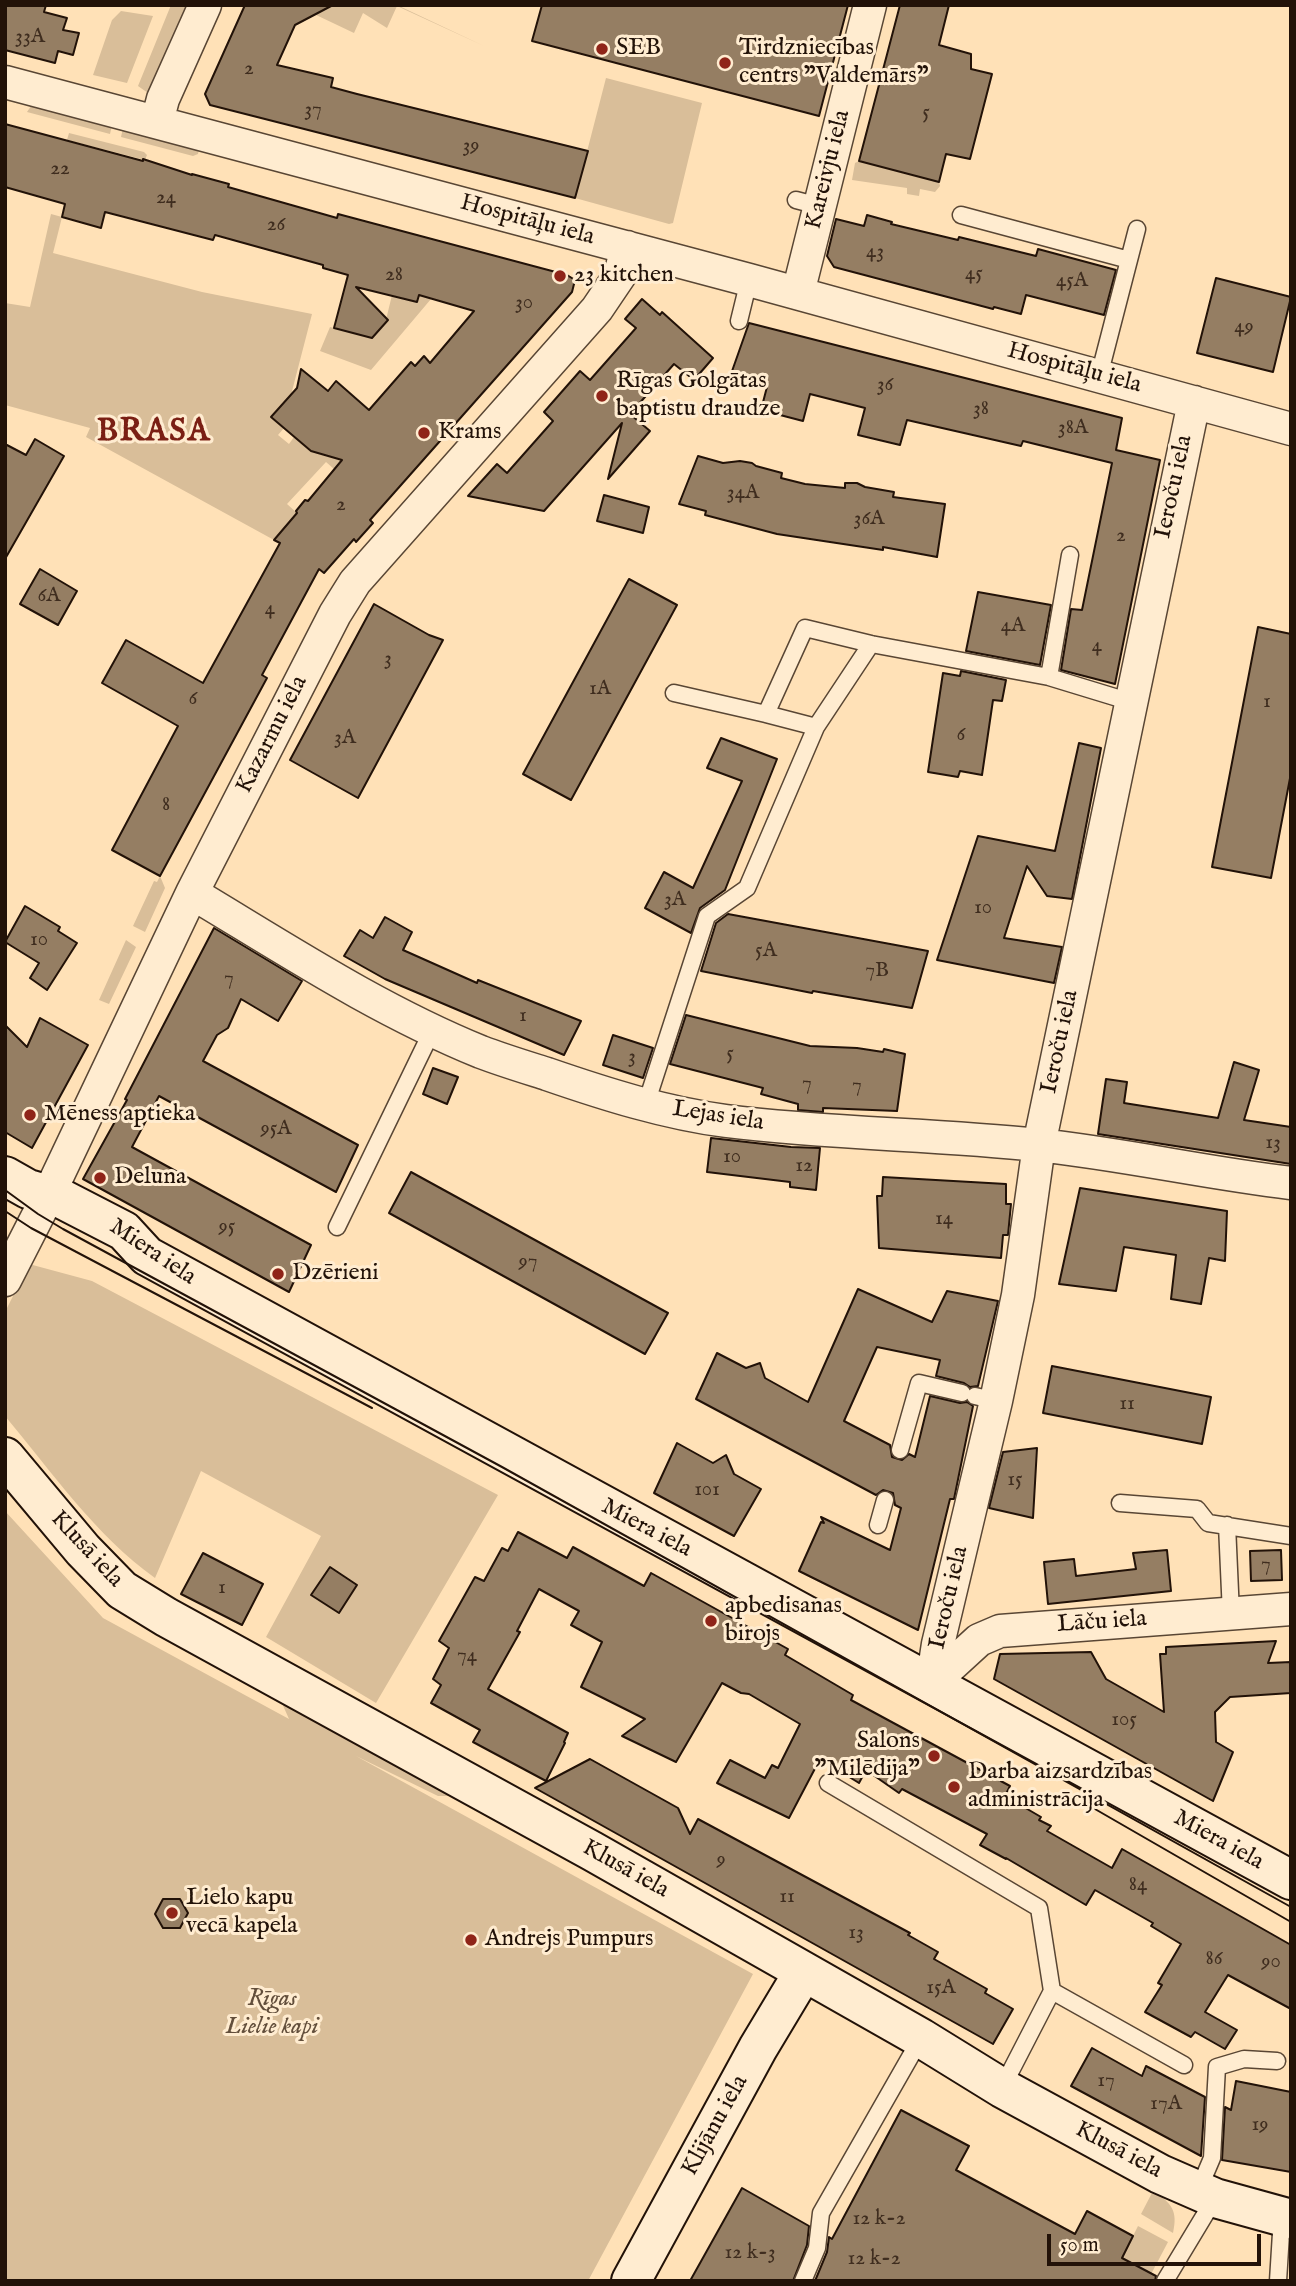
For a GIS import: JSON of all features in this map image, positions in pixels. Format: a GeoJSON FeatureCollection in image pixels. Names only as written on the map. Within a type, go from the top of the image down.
{"type":"FeatureCollection","features":[{"type":"Feature","properties":{"kind":"street"},"geometry":{"type":"LineString","coordinates":[[157,122],[163,99],[205,5]]}},
{"type":"Feature","properties":{"kind":"street","name":"Kareivju iela"},"geometry":{"type":"LineString","coordinates":[[797,293],[808,203],[870,5]]}},
{"type":"Feature","properties":{"kind":"street","name":"Hospitāļu iela"},"geometry":{"type":"LineString","coordinates":[[5,82],[627,247],[1291,429]]}},
{"type":"Feature","properties":{"kind":"street","name":"Kazarmu iela"},"geometry":{"type":"LineString","coordinates":[[5,1280],[49,1194],[192,893],[335,614],[355,582],[597,309],[620,275],[627,247]]}},
{"type":"Feature","properties":{"kind":"street","name":"Ieroču iela"},"geometry":{"type":"LineString","coordinates":[[932,1683],[978,1397],[1018,1295],[1039,1145],[1194,402]]}},
{"type":"Feature","properties":{"kind":"street","name":"Lejas iela"},"geometry":{"type":"LineString","coordinates":[[192,893],[359,994],[432,1031],[483,1053],[646,1104],[699,1116],[799,1129],[1039,1145],[1291,1183]]}},
{"type":"Feature","properties":{"kind":"street","name":"Miera iela"},"geometry":{"type":"LineString","coordinates":[[5,1176],[27,1189],[69,1202],[124,1231],[147,1256],[1291,1880]]}},
{"type":"Feature","properties":{"kind":"street","name":"Klusā iela"},"geometry":{"type":"LineString","coordinates":[[5,1457],[83,1550],[122,1590],[166,1617],[592,1851],[921,2038],[1002,2088],[1160,2174],[1207,2194],[1286,2218]]}},
{"type":"Feature","properties":{"kind":"street","name":"Lāču iela"},"geometry":{"type":"LineString","coordinates":[[932,1683],[979,1640],[999,1631],[1291,1609]]}},
{"type":"Feature","properties":{"kind":"street","name":"Klijānu iela"},"geometry":{"type":"LineString","coordinates":[[631,2281],[758,2048],[803,1973]]}},
{"type":"Feature","properties":{"kind":"lane"},"geometry":{"type":"LineString","coordinates":[[961,215],[1129,260]]}},
{"type":"Feature","properties":{"kind":"lane"},"geometry":{"type":"LineString","coordinates":[[1099,376],[1137,229]]}},
{"type":"Feature","properties":{"kind":"lane"},"geometry":{"type":"LineString","coordinates":[[739,321],[749,280]]}},
{"type":"Feature","properties":{"kind":"lane"},"geometry":{"type":"LineString","coordinates":[[1049,677],[1070,555]]}},
{"type":"Feature","properties":{"kind":"lane"},"geometry":{"type":"LineString","coordinates":[[766,714],[804,628],[871,644],[1049,677],[1131,702]]}},
{"type":"Feature","properties":{"kind":"lane"},"geometry":{"type":"LineString","coordinates":[[646,1104],[707,916],[747,888],[816,727],[871,644]]}},
{"type":"Feature","properties":{"kind":"lane"},"geometry":{"type":"LineString","coordinates":[[674,693],[816,727]]}},
{"type":"Feature","properties":{"kind":"lane"},"geometry":{"type":"LineString","coordinates":[[337,1227],[432,1031]]}},
{"type":"Feature","properties":{"kind":"lane"},"geometry":{"type":"LineString","coordinates":[[900,1450],[919,1383],[978,1397]]}},
{"type":"Feature","properties":{"kind":"lane"},"geometry":{"type":"LineString","coordinates":[[878,1525],[885,1500]]}},
{"type":"Feature","properties":{"kind":"lane"},"geometry":{"type":"LineString","coordinates":[[1120,1503],[1196,1508],[1208,1522],[1291,1536]]}},
{"type":"Feature","properties":{"kind":"lane"},"geometry":{"type":"LineString","coordinates":[[1227,1525],[1231,1614]]}},
{"type":"Feature","properties":{"kind":"lane"},"geometry":{"type":"LineString","coordinates":[[828,1783],[1039,1908],[1052,1991],[1002,2088]]}},
{"type":"Feature","properties":{"kind":"lane"},"geometry":{"type":"LineString","coordinates":[[1052,1991],[1184,2065]]}},
{"type":"Feature","properties":{"kind":"lane"},"geometry":{"type":"LineString","coordinates":[[803,2281],[817,2248],[821,2213],[921,2038]]}},
{"type":"Feature","properties":{"kind":"lane"},"geometry":{"type":"LineString","coordinates":[[1165,2281],[1207,2194],[1212,2158],[1217,2067],[1244,2059],[1277,2061]]}},
{"type":"Feature","properties":{"kind":"lane"},"geometry":{"type":"LineString","coordinates":[[1278,2281],[1286,2218]]}},
{"type":"Feature","properties":{"kind":"green space"},"geometry":{"type":"Polygon","coordinates":[[[171,5],[187,5],[148,93],[138,86],[171,5]]]}},
{"type":"Feature","properties":{"kind":"green space"},"geometry":{"type":"Polygon","coordinates":[[[319,5],[397,5],[484,46],[397,6],[387,28],[363,13],[354,33],[314,14],[319,5]]]}},
{"type":"Feature","properties":{"kind":"green space"},"geometry":{"type":"Polygon","coordinates":[[[121,11],[153,16],[127,83],[93,75],[112,20],[121,11]]]}},
{"type":"Feature","properties":{"kind":"green space"},"geometry":{"type":"Polygon","coordinates":[[[606,78],[702,103],[673,223],[575,198],[606,78]]]}},
{"type":"Feature","properties":{"kind":"green space"},"geometry":{"type":"Polygon","coordinates":[[[38,104],[112,125],[110,134],[27,112],[31,106],[38,104]]]}},
{"type":"Feature","properties":{"kind":"green space"},"geometry":{"type":"Polygon","coordinates":[[[123,128],[199,149],[198,154],[193,156],[121,137],[123,128]]]}},
{"type":"Feature","properties":{"kind":"green space"},"geometry":{"type":"Polygon","coordinates":[[[69,133],[147,155],[145,160],[67,140],[69,133]]]}},
{"type":"Feature","properties":{"kind":"green space"},"geometry":{"type":"Polygon","coordinates":[[[859,161],[939,182],[940,186],[935,192],[920,189],[919,196],[907,194],[907,188],[852,180],[855,163],[859,161]]]}},
{"type":"Feature","properties":{"kind":"green space"},"geometry":{"type":"Polygon","coordinates":[[[51,214],[62,217],[53,253],[202,292],[312,314],[291,395],[271,417],[284,428],[278,435],[289,444],[294,437],[313,452],[332,430],[343,459],[334,469],[326,462],[287,504],[297,513],[274,540],[86,437],[90,428],[5,405],[5,303],[30,307],[51,214]]]}},
{"type":"Feature","properties":{"kind":"green space"},"geometry":{"type":"Polygon","coordinates":[[[420,294],[431,299],[371,370],[320,351],[330,327],[372,338],[385,324],[392,295],[417,302],[420,294]]]}},
{"type":"Feature","properties":{"kind":"green space"},"geometry":{"type":"Polygon","coordinates":[[[160,876],[165,888],[145,932],[133,926],[154,881],[157,882],[160,876]]]}},
{"type":"Feature","properties":{"kind":"green space"},"geometry":{"type":"Polygon","coordinates":[[[126,940],[136,947],[109,1004],[99,1000],[126,940]]]}},
{"type":"Feature","properties":{"kind":"green space"},"geometry":{"type":"Polygon","coordinates":[[[29,1264],[92,1281],[498,1495],[376,1703],[266,1637],[321,1536],[201,1471],[155,1578],[113,1543],[94,1523],[5,1416],[5,1312],[29,1264]]]}},
{"type":"Feature","properties":{"kind":"green space","name":"Rīgas Lielie kapi"},"geometry":{"type":"Polygon","coordinates":[[[5,1511],[103,1618],[289,1719],[281,1701],[469,1796],[438,1796],[356,1756],[753,1974],[588,2281],[5,2281],[5,1511]]]}},
{"type":"Feature","properties":{"kind":"green space"},"geometry":{"type":"Polygon","coordinates":[[[1153,2191],[1172,2208],[1175,2219],[1173,2233],[1141,2214],[1153,2191]]]}},
{"type":"Feature","properties":{"kind":"green space"},"geometry":{"type":"Polygon","coordinates":[[[1138,2226],[1168,2242],[1149,2278],[1122,2258],[1138,2226]]]}},
{"type":"Feature","properties":{"kind":"building"},"geometry":{"type":"Polygon","coordinates":[[[5,5],[46,5],[44,12],[67,18],[63,30],[79,33],[73,55],[58,51],[55,63],[5,50],[5,5]]]}},
{"type":"Feature","properties":{"kind":"building"},"geometry":{"type":"Polygon","coordinates":[[[245,5],[333,5],[295,25],[277,65],[333,78],[331,87],[588,151],[575,198],[210,105],[205,94],[245,5]]]}},
{"type":"Feature","properties":{"kind":"building","name":"Tirdzniecības centrs \"Valdemārs\""},"geometry":{"type":"Polygon","coordinates":[[[542,5],[848,5],[819,116],[532,41],[542,5]]]}},
{"type":"Feature","properties":{"kind":"building"},"geometry":{"type":"Polygon","coordinates":[[[900,5],[949,5],[939,45],[971,54],[971,69],[992,74],[970,159],[946,154],[939,182],[859,161],[900,5]]]}},
{"type":"Feature","properties":{"kind":"building"},"geometry":{"type":"Polygon","coordinates":[[[5,124],[143,159],[337,218],[338,214],[567,275],[575,280],[572,292],[370,520],[373,523],[356,542],[354,539],[324,573],[319,569],[262,675],[267,678],[160,876],[112,850],[178,726],[102,683],[126,640],[203,683],[280,543],[274,540],[305,500],[308,501],[342,460],[311,451],[271,417],[297,388],[301,369],[328,391],[336,381],[369,410],[411,362],[415,366],[424,356],[430,363],[474,311],[419,295],[417,302],[356,287],[388,320],[372,338],[334,328],[348,275],[323,268],[323,265],[215,235],[213,240],[105,212],[101,228],[62,217],[65,204],[5,187],[5,124]]]}},
{"type":"Feature","properties":{"kind":"building"},"geometry":{"type":"Polygon","coordinates":[[[867,215],[892,222],[891,224],[958,240],[959,237],[1036,256],[1038,249],[1116,270],[1104,315],[1026,295],[1021,314],[834,267],[827,256],[836,219],[864,226],[867,215]]]}},
{"type":"Feature","properties":{"kind":"building"},"geometry":{"type":"Polygon","coordinates":[[[1216,278],[1291,297],[1273,372],[1197,353],[1216,278]]]}},
{"type":"Feature","properties":{"kind":"building","name":"Rīgas Golgātas baptistu draudze"},"geometry":{"type":"Polygon","coordinates":[[[642,299],[660,315],[662,312],[713,358],[694,380],[674,364],[630,414],[650,431],[608,479],[622,423],[544,511],[468,496],[497,464],[507,473],[553,421],[544,412],[580,371],[590,380],[636,328],[625,319],[642,299]]]}},
{"type":"Feature","properties":{"kind":"building"},"geometry":{"type":"Polygon","coordinates":[[[749,323],[1122,418],[1116,450],[1160,460],[1115,684],[1061,670],[1071,609],[1082,610],[1112,463],[1023,441],[1021,446],[907,420],[900,445],[858,435],[865,408],[810,394],[803,421],[761,410],[768,383],[731,374],[749,323]]]}},
{"type":"Feature","properties":{"kind":"building"},"geometry":{"type":"Polygon","coordinates":[[[35,439],[64,456],[5,559],[5,444],[26,455],[35,439]]]}},
{"type":"Feature","properties":{"kind":"building"},"geometry":{"type":"Polygon","coordinates":[[[698,456],[723,463],[752,463],[782,473],[781,478],[805,484],[845,488],[845,483],[857,483],[894,492],[893,497],[945,504],[937,557],[883,547],[883,550],[777,534],[705,515],[706,511],[679,504],[698,456]]]}},
{"type":"Feature","properties":{"kind":"building"},"geometry":{"type":"Polygon","coordinates":[[[604,495],[649,507],[643,533],[597,521],[604,495]]]}},
{"type":"Feature","properties":{"kind":"building"},"geometry":{"type":"Polygon","coordinates":[[[40,569],[77,591],[58,625],[20,604],[40,569]]]}},
{"type":"Feature","properties":{"kind":"building"},"geometry":{"type":"Polygon","coordinates":[[[629,579],[677,605],[571,800],[523,774],[629,579]]]}},
{"type":"Feature","properties":{"kind":"building"},"geometry":{"type":"Polygon","coordinates":[[[978,592],[1051,605],[1040,665],[966,651],[978,592]]]}},
{"type":"Feature","properties":{"kind":"building"},"geometry":{"type":"Polygon","coordinates":[[[374,604],[443,640],[358,798],[290,760],[374,604]]]}},
{"type":"Feature","properties":{"kind":"building"},"geometry":{"type":"Polygon","coordinates":[[[1258,627],[1291,634],[1291,773],[1271,878],[1212,867],[1258,627]]]}},
{"type":"Feature","properties":{"kind":"building"},"geometry":{"type":"Polygon","coordinates":[[[961,671],[1006,680],[1002,701],[993,700],[982,775],[960,771],[958,777],[928,772],[943,673],[960,676],[961,671]]]}},
{"type":"Feature","properties":{"kind":"building"},"geometry":{"type":"Polygon","coordinates":[[[721,738],[777,759],[725,890],[700,908],[691,933],[645,908],[664,872],[693,888],[742,781],[707,768],[721,738]]]}},
{"type":"Feature","properties":{"kind":"building"},"geometry":{"type":"Polygon","coordinates":[[[1079,743],[1101,748],[1072,899],[1047,896],[1027,866],[1004,938],[1062,947],[1054,983],[937,960],[978,836],[1055,851],[1079,743]]]}},
{"type":"Feature","properties":{"kind":"building"},"geometry":{"type":"Polygon","coordinates":[[[25,906],[60,927],[58,931],[77,943],[47,990],[30,978],[39,963],[5,942],[25,906]]]}},
{"type":"Feature","properties":{"kind":"building"},"geometry":{"type":"Polygon","coordinates":[[[728,914],[928,951],[912,1008],[813,991],[812,993],[701,971],[716,923],[728,914]]]}},
{"type":"Feature","properties":{"kind":"building"},"geometry":{"type":"Polygon","coordinates":[[[385,917],[412,932],[403,950],[477,983],[478,980],[581,1021],[564,1055],[385,979],[344,956],[360,930],[373,938],[385,917]]]}},
{"type":"Feature","properties":{"kind":"building"},"geometry":{"type":"Polygon","coordinates":[[[214,928],[302,981],[278,1021],[241,999],[228,1028],[217,1035],[203,1061],[358,1145],[336,1192],[159,1096],[132,1147],[311,1245],[289,1292],[83,1179],[127,1100],[125,1099],[214,928]]]}},
{"type":"Feature","properties":{"kind":"building"},"geometry":{"type":"Polygon","coordinates":[[[686,1015],[810,1046],[883,1052],[884,1049],[905,1054],[897,1111],[823,1108],[823,1112],[798,1110],[798,1104],[761,1094],[763,1088],[670,1064],[686,1015]]]}},
{"type":"Feature","properties":{"kind":"building"},"geometry":{"type":"Polygon","coordinates":[[[40,1018],[88,1045],[32,1148],[5,1132],[5,1025],[27,1047],[40,1018]]]}},
{"type":"Feature","properties":{"kind":"building"},"geometry":{"type":"Polygon","coordinates":[[[613,1035],[653,1048],[643,1078],[603,1065],[613,1035]]]}},
{"type":"Feature","properties":{"kind":"building"},"geometry":{"type":"Polygon","coordinates":[[[1234,1062],[1259,1070],[1244,1120],[1291,1127],[1291,1164],[1098,1134],[1106,1079],[1127,1082],[1124,1103],[1218,1118],[1234,1062]]]}},
{"type":"Feature","properties":{"kind":"building"},"geometry":{"type":"Polygon","coordinates":[[[433,1068],[458,1077],[447,1104],[423,1094],[433,1068]]]}},
{"type":"Feature","properties":{"kind":"building"},"geometry":{"type":"Polygon","coordinates":[[[711,1138],[820,1148],[816,1190],[790,1187],[790,1182],[707,1172],[711,1138]]]}},
{"type":"Feature","properties":{"kind":"building"},"geometry":{"type":"Polygon","coordinates":[[[411,1172],[668,1313],[645,1354],[389,1213],[411,1172]]]}},
{"type":"Feature","properties":{"kind":"building"},"geometry":{"type":"Polygon","coordinates":[[[883,1177],[1006,1184],[1006,1204],[1011,1204],[1008,1235],[1003,1235],[1001,1258],[879,1248],[877,1196],[882,1196],[883,1177]]]}},
{"type":"Feature","properties":{"kind":"building"},"geometry":{"type":"Polygon","coordinates":[[[1080,1188],[1227,1211],[1225,1261],[1209,1258],[1201,1304],[1171,1299],[1176,1255],[1124,1247],[1116,1291],[1059,1284],[1080,1188]]]}},
{"type":"Feature","properties":{"kind":"building"},"geometry":{"type":"Polygon","coordinates":[[[858,1289],[932,1322],[947,1291],[998,1301],[978,1386],[970,1387],[936,1376],[940,1360],[877,1347],[844,1421],[890,1445],[892,1457],[902,1460],[909,1454],[915,1457],[930,1396],[960,1403],[967,1402],[973,1406],[954,1499],[950,1499],[918,1630],[799,1571],[821,1522],[824,1523],[821,1517],[890,1550],[901,1508],[895,1505],[893,1493],[883,1490],[876,1495],[696,1399],[717,1353],[746,1368],[760,1363],[765,1378],[808,1402],[858,1289]]]}},
{"type":"Feature","properties":{"kind":"building"},"geometry":{"type":"Polygon","coordinates":[[[1052,1366],[1211,1397],[1202,1444],[1043,1413],[1052,1366]]]}},
{"type":"Feature","properties":{"kind":"building"},"geometry":{"type":"Polygon","coordinates":[[[677,1443],[713,1463],[726,1455],[734,1474],[761,1489],[734,1536],[654,1493],[677,1443]]]}},
{"type":"Feature","properties":{"kind":"building"},"geometry":{"type":"Polygon","coordinates":[[[1037,1448],[1033,1518],[989,1508],[1003,1452],[1037,1448]]]}},
{"type":"Feature","properties":{"kind":"building"},"geometry":{"type":"Polygon","coordinates":[[[518,1532],[567,1558],[573,1547],[644,1586],[651,1573],[788,1649],[785,1655],[853,1695],[851,1700],[1010,1786],[1005,1796],[1041,1817],[1039,1820],[1051,1826],[1047,1831],[1112,1868],[1122,1849],[1291,1945],[1291,2009],[1228,1975],[1205,2012],[1237,2030],[1225,2049],[1195,2032],[1191,2037],[1145,2012],[1162,1985],[1158,1983],[1181,1944],[1151,1926],[1153,1923],[1095,1890],[1086,1905],[980,1845],[987,1834],[902,1789],[899,1793],[866,1770],[859,1783],[820,1759],[789,1818],[717,1783],[730,1760],[765,1778],[772,1765],[778,1768],[800,1724],[749,1694],[722,1683],[676,1762],[622,1736],[645,1719],[581,1687],[602,1642],[571,1625],[579,1611],[539,1589],[517,1631],[520,1632],[488,1689],[568,1733],[565,1743],[546,1781],[473,1742],[480,1730],[431,1703],[441,1685],[433,1679],[449,1648],[439,1641],[475,1577],[484,1581],[502,1548],[508,1551],[518,1532]]]}},
{"type":"Feature","properties":{"kind":"building"},"geometry":{"type":"Polygon","coordinates":[[[1167,1550],[1171,1591],[1048,1604],[1044,1562],[1074,1559],[1076,1576],[1136,1569],[1133,1553],[1167,1550]]]}},
{"type":"Feature","properties":{"kind":"building"},"geometry":{"type":"Polygon","coordinates":[[[1281,1550],[1282,1580],[1251,1581],[1250,1551],[1281,1550]]]}},
{"type":"Feature","properties":{"kind":"building"},"geometry":{"type":"Polygon","coordinates":[[[203,1553],[263,1584],[242,1625],[181,1594],[203,1553]]]}},
{"type":"Feature","properties":{"kind":"building"},"geometry":{"type":"Polygon","coordinates":[[[330,1567],[357,1585],[339,1613],[311,1595],[330,1567]]]}},
{"type":"Feature","properties":{"kind":"building"},"geometry":{"type":"Polygon","coordinates":[[[1276,1641],[1268,1663],[1291,1662],[1291,1693],[1230,1697],[1215,1712],[1216,1742],[1233,1752],[1213,1801],[994,1679],[1000,1654],[1091,1652],[1106,1679],[1164,1712],[1160,1654],[1166,1654],[1166,1647],[1276,1641]]]}},
{"type":"Feature","properties":{"kind":"building"},"geometry":{"type":"Polygon","coordinates":[[[590,1759],[678,1808],[690,1834],[698,1819],[910,1933],[908,1935],[938,1952],[934,1959],[987,1989],[985,1993],[1013,2009],[993,2044],[535,1788],[590,1759]]]}},
{"type":"Feature","properties":{"kind":"building","name":"Lielo kapu vecā kapela"},"geometry":{"type":"Polygon","coordinates":[[[163,1899],[180,1899],[188,1913],[180,1928],[163,1928],[155,1914],[163,1899]]]}},
{"type":"Feature","properties":{"kind":"building"},"geometry":{"type":"Polygon","coordinates":[[[1092,2048],[1142,2076],[1146,2066],[1205,2097],[1201,2156],[1071,2086],[1092,2048]]]}},
{"type":"Feature","properties":{"kind":"building"},"geometry":{"type":"Polygon","coordinates":[[[1236,2081],[1291,2092],[1291,2172],[1222,2160],[1225,2107],[1231,2110],[1236,2081]]]}},
{"type":"Feature","properties":{"kind":"building"},"geometry":{"type":"Polygon","coordinates":[[[901,2110],[969,2146],[956,2170],[1075,2234],[1087,2211],[1133,2236],[1122,2258],[1156,2276],[1155,2281],[815,2281],[827,2252],[829,2237],[832,2239],[901,2110]]]}},
{"type":"Feature","properties":{"kind":"building"},"geometry":{"type":"Polygon","coordinates":[[[742,2188],[809,2226],[807,2245],[793,2281],[690,2281],[742,2188]]]}},
{"type":"Feature","properties":{"kind":"tram line"},"geometry":{"type":"LineString","coordinates":[[5,1190],[63,1229],[502,1467],[1291,1907]]}},
{"type":"Feature","properties":{"kind":"tram line"},"geometry":{"type":"LineString","coordinates":[[5,1211],[31,1228],[372,1408]]}},
{"type":"Feature","properties":{"kind":"tram line"},"geometry":{"type":"LineString","coordinates":[[1088,1805],[1291,1922]]}},
{"type":"Feature","properties":{"kind":"place","name":"SEB"},"geometry":{"type":"Point","coordinates":[602,49]}},
{"type":"Feature","properties":{"kind":"place","name":"Tirdzniecības centrs \"Valdemārs\""},"geometry":{"type":"Point","coordinates":[725,63]}},
{"type":"Feature","properties":{"kind":"place","name":"23 kitchen"},"geometry":{"type":"Point","coordinates":[560,276]}},
{"type":"Feature","properties":{"kind":"place","name":"Rīgas Golgātas baptistu draudze"},"geometry":{"type":"Point","coordinates":[602,396]}},
{"type":"Feature","properties":{"kind":"place","name":"Krams"},"geometry":{"type":"Point","coordinates":[424,433]}},
{"type":"Feature","properties":{"kind":"place","name":"Mēness aptieka"},"geometry":{"type":"Point","coordinates":[30,1115]}},
{"type":"Feature","properties":{"kind":"place","name":"Deluna"},"geometry":{"type":"Point","coordinates":[100,1178]}},
{"type":"Feature","properties":{"kind":"place","name":"Dzērieni"},"geometry":{"type":"Point","coordinates":[278,1274]}},
{"type":"Feature","properties":{"kind":"place","name":"apbedisanas birojs"},"geometry":{"type":"Point","coordinates":[711,1621]}},
{"type":"Feature","properties":{"kind":"place","name":"Salons \"Milēdija\""},"geometry":{"type":"Point","coordinates":[934,1756]}},
{"type":"Feature","properties":{"kind":"place","name":"Darba aizsardzības administrācija"},"geometry":{"type":"Point","coordinates":[954,1787]}},
{"type":"Feature","properties":{"kind":"place","name":"Lielo kapu vecā kapela"},"geometry":{"type":"Point","coordinates":[172,1913]}},
{"type":"Feature","properties":{"kind":"place","name":"Andrejs Pumpurs"},"geometry":{"type":"Point","coordinates":[471,1940]}},
{"type":"Feature","properties":{"kind":"district","name":"BRASA"},"geometry":{"type":"Point","coordinates":[154,433]}}]}
